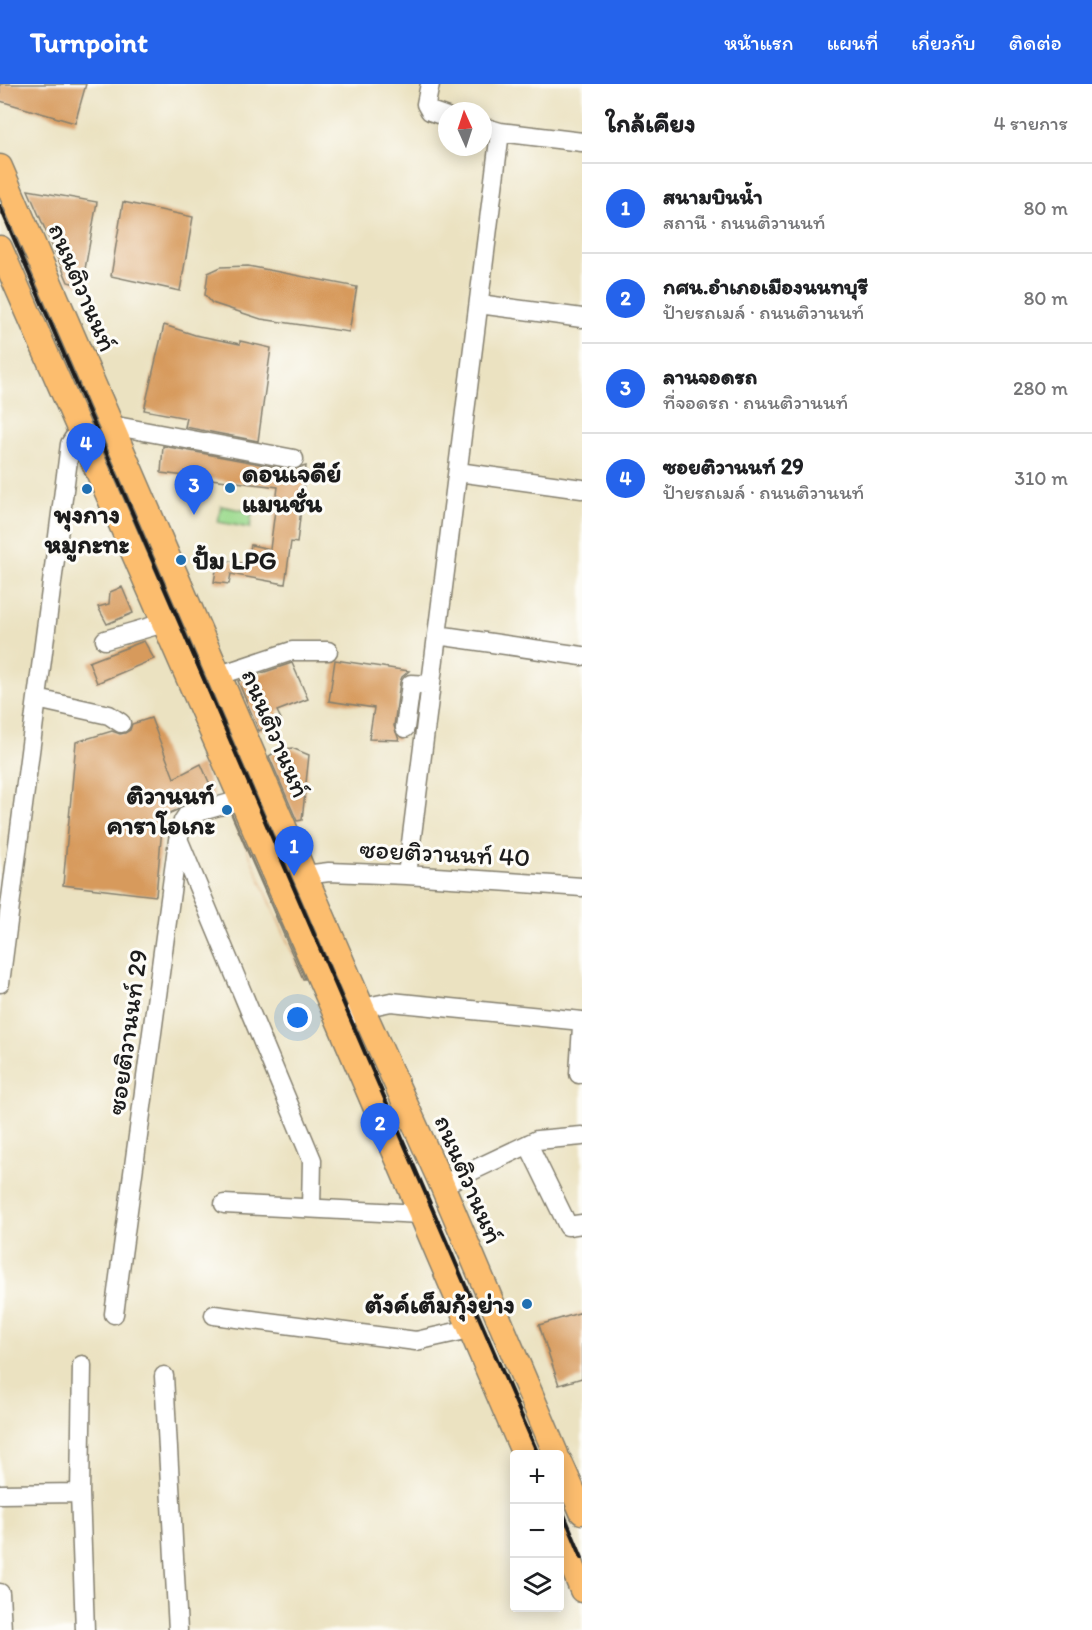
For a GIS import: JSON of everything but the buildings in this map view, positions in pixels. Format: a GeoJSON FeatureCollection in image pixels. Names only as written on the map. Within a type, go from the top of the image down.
{"type":"FeatureCollection","features":[{"type":"Feature","properties":{"kind":"main road","name":"ถนนติวานนท์"},"geometry":{"type":"LineString","coordinates":[[0,167],[362,1008],[442,1185],[554,1450]]}},
{"type":"Feature","properties":{"kind":"main road"},"geometry":{"type":"LineString","coordinates":[[0,248],[339,1022],[522,1450]]}},
{"type":"Feature","properties":{"kind":"main road"},"geometry":{"type":"LineString","coordinates":[[564,1471],[582,1512]]}},
{"type":"Feature","properties":{"kind":"main road"},"geometry":{"type":"LineString","coordinates":[[564,1546],[582,1590]]}},
{"type":"Feature","properties":{"kind":"street"},"geometry":{"type":"LineString","coordinates":[[430,84],[426,104],[430,111],[438,114]]}},
{"type":"Feature","properties":{"kind":"street"},"geometry":{"type":"LineString","coordinates":[[492,129],[582,142]]}},
{"type":"Feature","properties":{"kind":"street"},"geometry":{"type":"LineString","coordinates":[[407,875],[479,304],[489,156]]}},
{"type":"Feature","properties":{"kind":"street"},"geometry":{"type":"LineString","coordinates":[[479,304],[582,318]]}},
{"type":"Feature","properties":{"kind":"street"},"geometry":{"type":"LineString","coordinates":[[111,425],[294,459]]}},
{"type":"Feature","properties":{"kind":"street"},"geometry":{"type":"LineString","coordinates":[[0,981],[70,444],[79,430]]}},
{"type":"Feature","properties":{"kind":"street"},"geometry":{"type":"LineString","coordinates":[[458,472],[582,489]]}},
{"type":"Feature","properties":{"kind":"street"},"geometry":{"type":"LineString","coordinates":[[105,640],[164,623]]}},
{"type":"Feature","properties":{"kind":"street"},"geometry":{"type":"LineString","coordinates":[[437,635],[582,656]]}},
{"type":"Feature","properties":{"kind":"street"},"geometry":{"type":"LineString","coordinates":[[220,675],[292,651],[328,651]]}},
{"type":"Feature","properties":{"kind":"street"},"geometry":{"type":"LineString","coordinates":[[405,728],[411,684],[431,685]]}},
{"type":"Feature","properties":{"kind":"street"},"geometry":{"type":"LineString","coordinates":[[37,699],[109,715],[121,723]]}},
{"type":"Feature","properties":{"kind":"street","name":"ซอยติวานนท์ 29"},"geometry":{"type":"LineString","coordinates":[[114,1314],[178,840],[183,821],[188,815],[241,800]]}},
{"type":"Feature","properties":{"kind":"street"},"geometry":{"type":"LineString","coordinates":[[178,840],[312,1160],[311,1208]]}},
{"type":"Feature","properties":{"kind":"street","name":"ซอยติวานนท์ 40"},"geometry":{"type":"LineString","coordinates":[[305,875],[329,872],[407,875],[582,886]]}},
{"type":"Feature","properties":{"kind":"street"},"geometry":{"type":"LineString","coordinates":[[339,1022],[362,1008],[391,1002],[582,1021]]}},
{"type":"Feature","properties":{"kind":"street"},"geometry":{"type":"LineString","coordinates":[[579,1074],[582,1026]]}},
{"type":"Feature","properties":{"kind":"street"},"geometry":{"type":"LineString","coordinates":[[442,1185],[537,1140],[582,1136]]}},
{"type":"Feature","properties":{"kind":"street"},"geometry":{"type":"LineString","coordinates":[[528,1144],[568,1226],[582,1224]]}},
{"type":"Feature","properties":{"kind":"street"},"geometry":{"type":"LineString","coordinates":[[224,1204],[421,1214]]}},
{"type":"Feature","properties":{"kind":"street"},"geometry":{"type":"LineString","coordinates":[[214,1315],[416,1341],[470,1329]]}},
{"type":"Feature","properties":{"kind":"street"},"geometry":{"type":"LineString","coordinates":[[82,1365],[80,1493],[85,1630]]}},
{"type":"Feature","properties":{"kind":"street"},"geometry":{"type":"LineString","coordinates":[[164,1376],[178,1630]]}},
{"type":"Feature","properties":{"kind":"street"},"geometry":{"type":"LineString","coordinates":[[0,1494],[80,1493]]}},
{"type":"Feature","properties":{"kind":"street"},"geometry":{"type":"LineString","coordinates":[[0,1593],[2,1630]]}},
{"type":"Feature","properties":{"kind":"green space"},"geometry":{"type":"Polygon","coordinates":[[[221,506],[252,512],[250,528],[218,522],[221,506]]]}},
{"type":"Feature","properties":{"kind":"railway"},"geometry":{"type":"LineString","coordinates":[[0,206],[536,1450]]}},
{"type":"Feature","properties":{"kind":"railway"},"geometry":{"type":"LineString","coordinates":[[564,1515],[582,1558]]}},
{"type":"Feature","properties":{"kind":"place","name":"ซอยติวานนท์ 29"},"geometry":{"type":"Point","coordinates":[86,473]}},
{"type":"Feature","properties":{"kind":"place","name":"ดอนเจดีย์ แมนชั่น"},"geometry":{"type":"Point","coordinates":[230,488]}},
{"type":"Feature","properties":{"kind":"place","name":"พุงกาง หมูกะทะ"},"geometry":{"type":"Point","coordinates":[87,489]}},
{"type":"Feature","properties":{"kind":"place","name":"ลานจอดรถ"},"geometry":{"type":"Point","coordinates":[194,515]}},
{"type":"Feature","properties":{"kind":"place","name":"ปั้ม LPG"},"geometry":{"type":"Point","coordinates":[181,560]}},
{"type":"Feature","properties":{"kind":"place","name":"ติวานนท์ คาราโอเกะ"},"geometry":{"type":"Point","coordinates":[227,810]}},
{"type":"Feature","properties":{"kind":"place","name":"สนามบินน้ำ"},"geometry":{"type":"Point","coordinates":[294,876]}},
{"type":"Feature","properties":{"kind":"place","name":"กศน.อำเภอเมืองนนทบุรี"},"geometry":{"type":"Point","coordinates":[380,1153]}},
{"type":"Feature","properties":{"kind":"place","name":"ตังค์เต็มกุ้งย่าง"},"geometry":{"type":"Point","coordinates":[527,1304]}}]}
